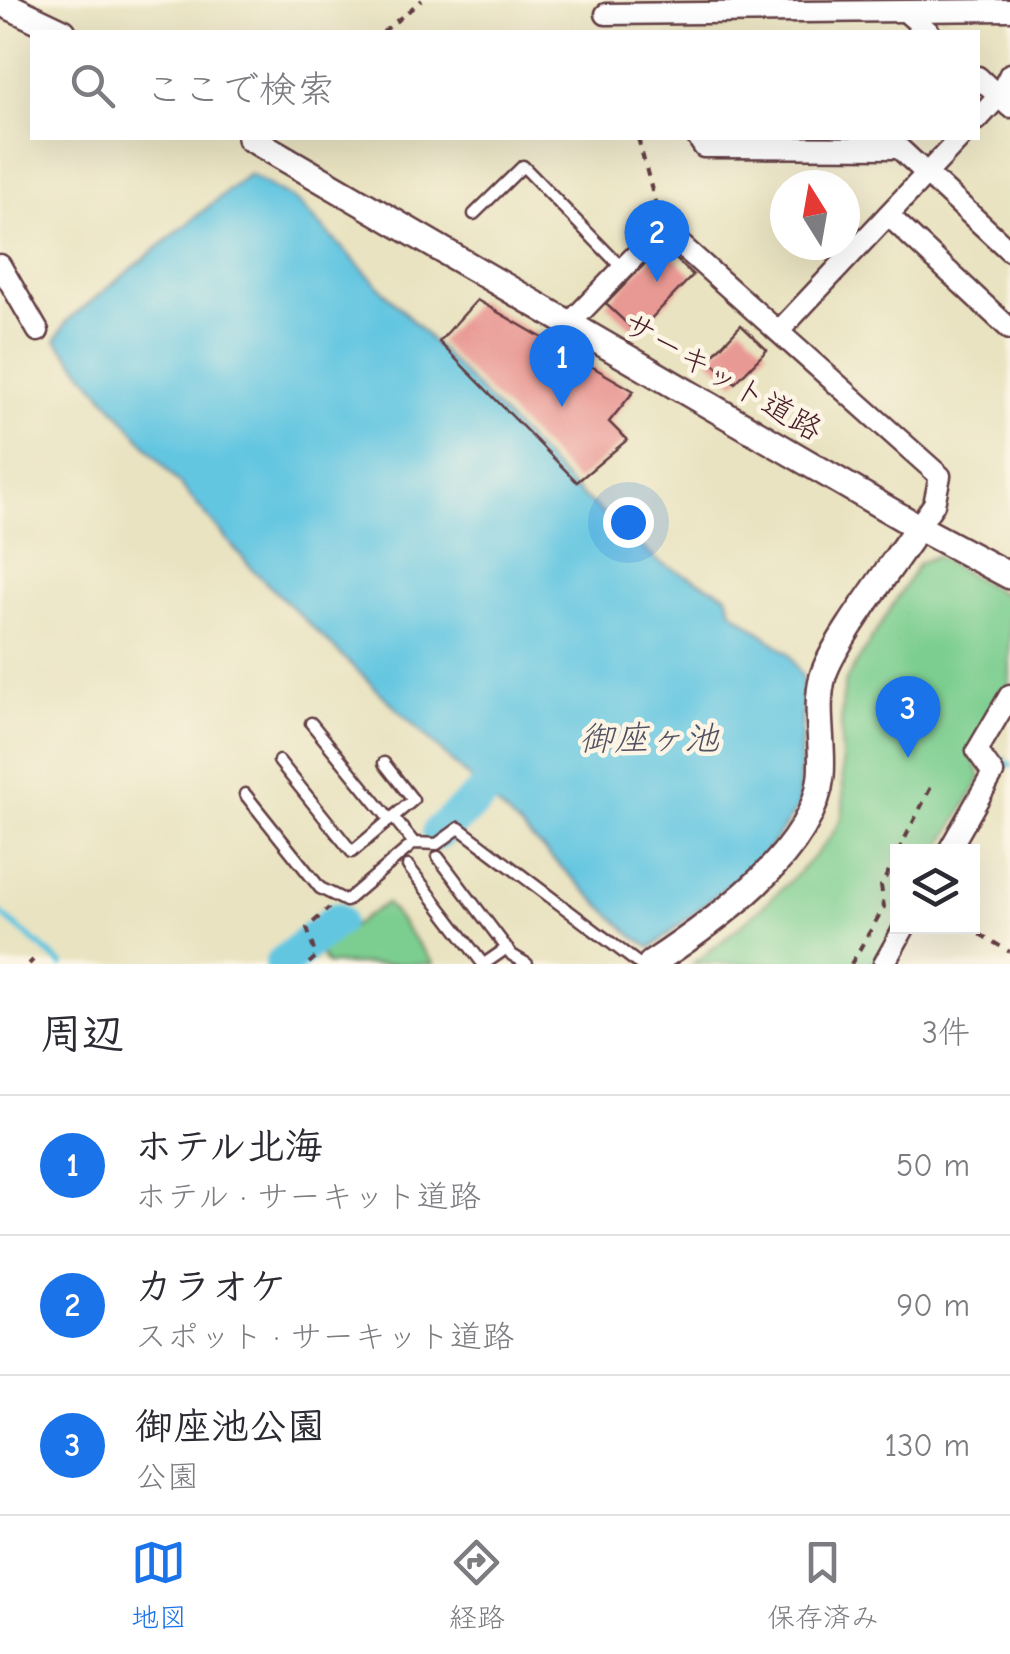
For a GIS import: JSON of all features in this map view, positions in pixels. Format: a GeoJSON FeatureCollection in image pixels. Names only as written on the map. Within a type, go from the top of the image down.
{"type":"FeatureCollection","features":[{"type":"Feature","properties":{"kind":"street"},"geometry":{"type":"LineString","coordinates":[[0,2],[59,30]]}},
{"type":"Feature","properties":{"kind":"street"},"geometry":{"type":"LineString","coordinates":[[606,14],[774,6],[906,10],[935,5],[1010,10]]}},
{"type":"Feature","properties":{"kind":"street"},"geometry":{"type":"LineString","coordinates":[[906,10],[927,30]]}},
{"type":"Feature","properties":{"kind":"street"},"geometry":{"type":"LineString","coordinates":[[980,118],[1004,101],[1010,74]]}},
{"type":"Feature","properties":{"kind":"street"},"geometry":{"type":"LineString","coordinates":[[980,79],[1004,101]]}},
{"type":"Feature","properties":{"kind":"street","name":"サーキット道路"},"geometry":{"type":"LineString","coordinates":[[253,140],[918,527],[1010,576]]}},
{"type":"Feature","properties":{"kind":"street"},"geometry":{"type":"LineString","coordinates":[[699,140],[704,147],[898,148],[1010,251]]}},
{"type":"Feature","properties":{"kind":"street"},"geometry":{"type":"LineString","coordinates":[[779,331],[958,140]]}},
{"type":"Feature","properties":{"kind":"street"},"geometry":{"type":"LineString","coordinates":[[888,215],[1010,329]]}},
{"type":"Feature","properties":{"kind":"street"},"geometry":{"type":"LineString","coordinates":[[570,324],[662,228],[940,476],[934,504],[824,670],[819,709],[821,775],[812,814],[784,853],[743,894],[650,964]]}},
{"type":"Feature","properties":{"kind":"street"},"geometry":{"type":"LineString","coordinates":[[0,265],[38,332]]}},
{"type":"Feature","properties":{"kind":"street"},"geometry":{"type":"LineString","coordinates":[[952,844],[992,773],[977,751],[1010,695]]}},
{"type":"Feature","properties":{"kind":"street"},"geometry":{"type":"LineString","coordinates":[[884,964],[901,934]]}},
{"type":"Feature","properties":{"kind":"lane"},"geometry":{"type":"LineString","coordinates":[[474,214],[524,166],[623,269]]}},
{"type":"Feature","properties":{"kind":"lane"},"geometry":{"type":"LineString","coordinates":[[312,723],[414,843]]}},
{"type":"Feature","properties":{"kind":"lane"},"geometry":{"type":"LineString","coordinates":[[279,761],[352,852],[413,800],[384,763]]}},
{"type":"Feature","properties":{"kind":"lane"},"geometry":{"type":"LineString","coordinates":[[244,794],[320,888],[340,898],[346,900],[414,843],[437,844],[459,828],[639,964]]}},
{"type":"Feature","properties":{"kind":"lane"},"geometry":{"type":"LineString","coordinates":[[438,857],[507,948],[527,964]]}},
{"type":"Feature","properties":{"kind":"lane"},"geometry":{"type":"LineString","coordinates":[[408,866],[484,964],[507,948]]}},
{"type":"Feature","properties":{"kind":"path"},"geometry":{"type":"LineString","coordinates":[[385,30],[422,0]]}},
{"type":"Feature","properties":{"kind":"path"},"geometry":{"type":"LineString","coordinates":[[639,140],[662,228]]}},
{"type":"Feature","properties":{"kind":"path"},"geometry":{"type":"LineString","coordinates":[[902,844],[933,784]]}},
{"type":"Feature","properties":{"kind":"path"},"geometry":{"type":"LineString","coordinates":[[852,964],[884,907],[880,886],[890,867]]}},
{"type":"Feature","properties":{"kind":"path"},"geometry":{"type":"LineString","coordinates":[[309,964],[316,956],[307,928],[340,898]]}},
{"type":"Feature","properties":{"kind":"path"},"geometry":{"type":"LineString","coordinates":[[980,934],[1010,952]]}},
{"type":"Feature","properties":{"kind":"green space"},"geometry":{"type":"Polygon","coordinates":[[[936,556],[1010,598],[1010,683],[971,750],[981,778],[943,844],[890,844],[890,934],[894,934],[878,964],[692,964],[778,892],[837,826],[843,811],[841,728],[846,680],[919,563],[936,556]]]}},
{"type":"Feature","properties":{"kind":"green space"},"geometry":{"type":"Polygon","coordinates":[[[386,903],[434,964],[327,964],[318,950],[386,903]]]}},
{"type":"Feature","properties":{"kind":"water","name":"御座ヶ池"},"geometry":{"type":"Polygon","coordinates":[[[249,174],[298,202],[573,488],[659,562],[727,595],[732,611],[789,654],[803,678],[799,806],[763,857],[651,948],[633,936],[254,571],[56,340],[67,321],[249,174]]]}},
{"type":"Feature","properties":{"kind":"building"},"geometry":{"type":"Polygon","coordinates":[[[662,246],[693,275],[637,333],[606,304],[662,246]]]}},
{"type":"Feature","properties":{"kind":"building"},"geometry":{"type":"Polygon","coordinates":[[[477,300],[634,391],[609,422],[627,440],[577,482],[439,342],[477,300]]]}},
{"type":"Feature","properties":{"kind":"building"},"geometry":{"type":"Polygon","coordinates":[[[741,325],[767,350],[735,383],[709,359],[741,325]]]}},
{"type":"Feature","properties":{"kind":"waterway"},"geometry":{"type":"LineString","coordinates":[[992,754],[1010,765]]}},
{"type":"Feature","properties":{"kind":"waterway"},"geometry":{"type":"LineString","coordinates":[[439,832],[486,791]]}},
{"type":"Feature","properties":{"kind":"waterway"},"geometry":{"type":"LineString","coordinates":[[0,913],[62,964]]}},
{"type":"Feature","properties":{"kind":"waterway"},"geometry":{"type":"LineString","coordinates":[[282,964],[336,920]]}},
{"type":"Feature","properties":{"kind":"place","name":"カラオケ"},"geometry":{"type":"Point","coordinates":[657,282]}},
{"type":"Feature","properties":{"kind":"place","name":"ホテル北海"},"geometry":{"type":"Point","coordinates":[562,407]}},
{"type":"Feature","properties":{"kind":"place","name":"御座池公園"},"geometry":{"type":"Point","coordinates":[908,758]}}]}
